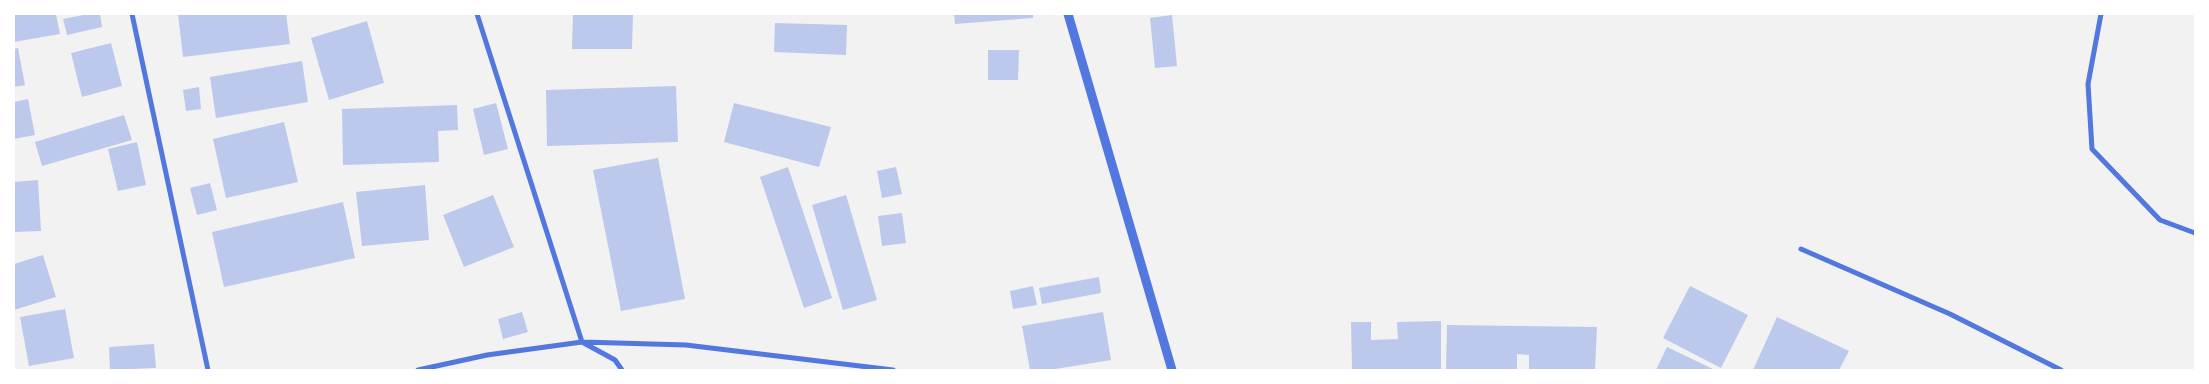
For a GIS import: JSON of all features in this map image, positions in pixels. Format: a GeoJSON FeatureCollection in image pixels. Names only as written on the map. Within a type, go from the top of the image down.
{"type":"FeatureCollection","features":[{"type":"Feature","properties":{"kind":"street"},"geometry":{"type":"LineString","coordinates":[[132,14],[208,370]]}},
{"type":"Feature","properties":{"kind":"street"},"geometry":{"type":"LineString","coordinates":[[478,14],[582,342],[615,360],[622,370]]}},
{"type":"Feature","properties":{"kind":"street"},"geometry":{"type":"LineString","coordinates":[[1068,14],[1172,370]]}},
{"type":"Feature","properties":{"kind":"street"},"geometry":{"type":"LineString","coordinates":[[2101,14],[2088,84],[2092,149],[2160,220],[2195,234]]}},
{"type":"Feature","properties":{"kind":"street"},"geometry":{"type":"LineString","coordinates":[[1801,249],[1950,314],[2061,370]]}},
{"type":"Feature","properties":{"kind":"street"},"geometry":{"type":"LineString","coordinates":[[418,370],[487,355],[582,342],[686,345],[893,370]]}},
{"type":"Feature","properties":{"kind":"building"},"geometry":{"type":"Polygon","coordinates":[[[14,14],[56,14],[60,34],[14,42],[14,14]]]}},
{"type":"Feature","properties":{"kind":"building"},"geometry":{"type":"Polygon","coordinates":[[[88,14],[100,14],[102,27],[67,35],[63,19],[88,14]]]}},
{"type":"Feature","properties":{"kind":"building"},"geometry":{"type":"Polygon","coordinates":[[[178,14],[286,14],[290,44],[183,57],[178,14]]]}},
{"type":"Feature","properties":{"kind":"building"},"geometry":{"type":"Polygon","coordinates":[[[573,14],[633,14],[632,49],[572,49],[573,14]]]}},
{"type":"Feature","properties":{"kind":"building"},"geometry":{"type":"Polygon","coordinates":[[[954,14],[1033,14],[1033,18],[955,24],[954,14]]]}},
{"type":"Feature","properties":{"kind":"building"},"geometry":{"type":"Polygon","coordinates":[[[1172,15],[1177,66],[1155,68],[1150,18],[1172,15]]]}},
{"type":"Feature","properties":{"kind":"building"},"geometry":{"type":"Polygon","coordinates":[[[367,21],[384,83],[329,100],[311,38],[367,21]]]}},
{"type":"Feature","properties":{"kind":"building"},"geometry":{"type":"Polygon","coordinates":[[[775,23],[847,25],[846,55],[774,52],[775,23]]]}},
{"type":"Feature","properties":{"kind":"building"},"geometry":{"type":"Polygon","coordinates":[[[111,43],[122,86],[82,97],[71,53],[111,43]]]}},
{"type":"Feature","properties":{"kind":"building"},"geometry":{"type":"Polygon","coordinates":[[[18,48],[25,85],[14,87],[14,49],[18,48]]]}},
{"type":"Feature","properties":{"kind":"building"},"geometry":{"type":"Polygon","coordinates":[[[988,50],[1019,50],[1018,80],[988,80],[988,50]]]}},
{"type":"Feature","properties":{"kind":"building"},"geometry":{"type":"Polygon","coordinates":[[[302,61],[308,102],[216,118],[210,77],[302,61]]]}},
{"type":"Feature","properties":{"kind":"building"},"geometry":{"type":"Polygon","coordinates":[[[676,86],[678,142],[547,146],[546,90],[676,86]]]}},
{"type":"Feature","properties":{"kind":"building"},"geometry":{"type":"Polygon","coordinates":[[[199,87],[201,109],[186,111],[183,90],[199,87]]]}},
{"type":"Feature","properties":{"kind":"building"},"geometry":{"type":"Polygon","coordinates":[[[28,99],[35,135],[14,139],[14,102],[28,99]]]}},
{"type":"Feature","properties":{"kind":"building"},"geometry":{"type":"Polygon","coordinates":[[[496,103],[508,149],[484,155],[473,109],[496,103]]]}},
{"type":"Feature","properties":{"kind":"building"},"geometry":{"type":"Polygon","coordinates":[[[734,103],[831,127],[819,167],[724,142],[734,103]]]}},
{"type":"Feature","properties":{"kind":"building"},"geometry":{"type":"Polygon","coordinates":[[[457,105],[458,130],[438,131],[439,162],[343,165],[342,109],[457,105]]]}},
{"type":"Feature","properties":{"kind":"building"},"geometry":{"type":"Polygon","coordinates":[[[124,115],[132,140],[42,166],[35,142],[124,115]]]}},
{"type":"Feature","properties":{"kind":"building"},"geometry":{"type":"Polygon","coordinates":[[[284,122],[298,182],[226,198],[213,139],[284,122]]]}},
{"type":"Feature","properties":{"kind":"building"},"geometry":{"type":"Polygon","coordinates":[[[137,142],[146,185],[118,191],[108,149],[137,142]]]}},
{"type":"Feature","properties":{"kind":"building"},"geometry":{"type":"Polygon","coordinates":[[[658,158],[685,299],[621,311],[593,170],[658,158]]]}},
{"type":"Feature","properties":{"kind":"building"},"geometry":{"type":"Polygon","coordinates":[[[788,167],[832,298],[804,308],[760,177],[788,167]]]}},
{"type":"Feature","properties":{"kind":"building"},"geometry":{"type":"Polygon","coordinates":[[[896,167],[902,194],[882,198],[877,171],[896,167]]]}},
{"type":"Feature","properties":{"kind":"building"},"geometry":{"type":"Polygon","coordinates":[[[38,180],[41,231],[14,232],[14,182],[38,180]]]}},
{"type":"Feature","properties":{"kind":"building"},"geometry":{"type":"Polygon","coordinates":[[[210,183],[217,210],[197,215],[190,188],[210,183]]]}},
{"type":"Feature","properties":{"kind":"building"},"geometry":{"type":"Polygon","coordinates":[[[425,185],[429,240],[362,246],[356,192],[425,185]]]}},
{"type":"Feature","properties":{"kind":"building"},"geometry":{"type":"Polygon","coordinates":[[[493,195],[514,247],[464,267],[443,215],[493,195]]]}},
{"type":"Feature","properties":{"kind":"building"},"geometry":{"type":"Polygon","coordinates":[[[846,195],[877,300],[843,310],[812,205],[846,195]]]}},
{"type":"Feature","properties":{"kind":"building"},"geometry":{"type":"Polygon","coordinates":[[[343,202],[355,258],[224,287],[212,232],[343,202]]]}},
{"type":"Feature","properties":{"kind":"building"},"geometry":{"type":"Polygon","coordinates":[[[902,213],[906,243],[882,246],[878,216],[902,213]]]}},
{"type":"Feature","properties":{"kind":"building"},"geometry":{"type":"Polygon","coordinates":[[[43,255],[56,297],[14,310],[14,264],[43,255]]]}},
{"type":"Feature","properties":{"kind":"building"},"geometry":{"type":"Polygon","coordinates":[[[1099,277],[1101,293],[1042,304],[1039,288],[1099,277]]]}},
{"type":"Feature","properties":{"kind":"building"},"geometry":{"type":"Polygon","coordinates":[[[1033,286],[1037,305],[1013,309],[1010,291],[1033,286]]]}},
{"type":"Feature","properties":{"kind":"building"},"geometry":{"type":"Polygon","coordinates":[[[1690,286],[1748,315],[1721,368],[1663,338],[1690,286]]]}},
{"type":"Feature","properties":{"kind":"building"},"geometry":{"type":"Polygon","coordinates":[[[65,309],[74,358],[29,366],[20,317],[65,309]]]}},
{"type":"Feature","properties":{"kind":"building"},"geometry":{"type":"Polygon","coordinates":[[[522,312],[528,332],[503,339],[498,319],[522,312]]]}},
{"type":"Feature","properties":{"kind":"building"},"geometry":{"type":"Polygon","coordinates":[[[1103,312],[1111,360],[1049,370],[1030,370],[1022,326],[1103,312]]]}},
{"type":"Feature","properties":{"kind":"building"},"geometry":{"type":"Polygon","coordinates":[[[1777,317],[1849,351],[1839,370],[1753,370],[1777,317]]]}},
{"type":"Feature","properties":{"kind":"building"},"geometry":{"type":"Polygon","coordinates":[[[1441,321],[1441,369],[1352,370],[1351,322],[1371,322],[1371,340],[1398,339],[1397,322],[1441,321]]]}},
{"type":"Feature","properties":{"kind":"building"},"geometry":{"type":"Polygon","coordinates":[[[1447,325],[1597,327],[1595,370],[1529,370],[1529,355],[1517,354],[1517,370],[1446,370],[1447,325]]]}},
{"type":"Feature","properties":{"kind":"building"},"geometry":{"type":"Polygon","coordinates":[[[154,344],[156,368],[110,370],[109,347],[154,344]]]}},
{"type":"Feature","properties":{"kind":"building"},"geometry":{"type":"Polygon","coordinates":[[[1667,347],[1715,370],[1656,370],[1667,347]]]}}]}
